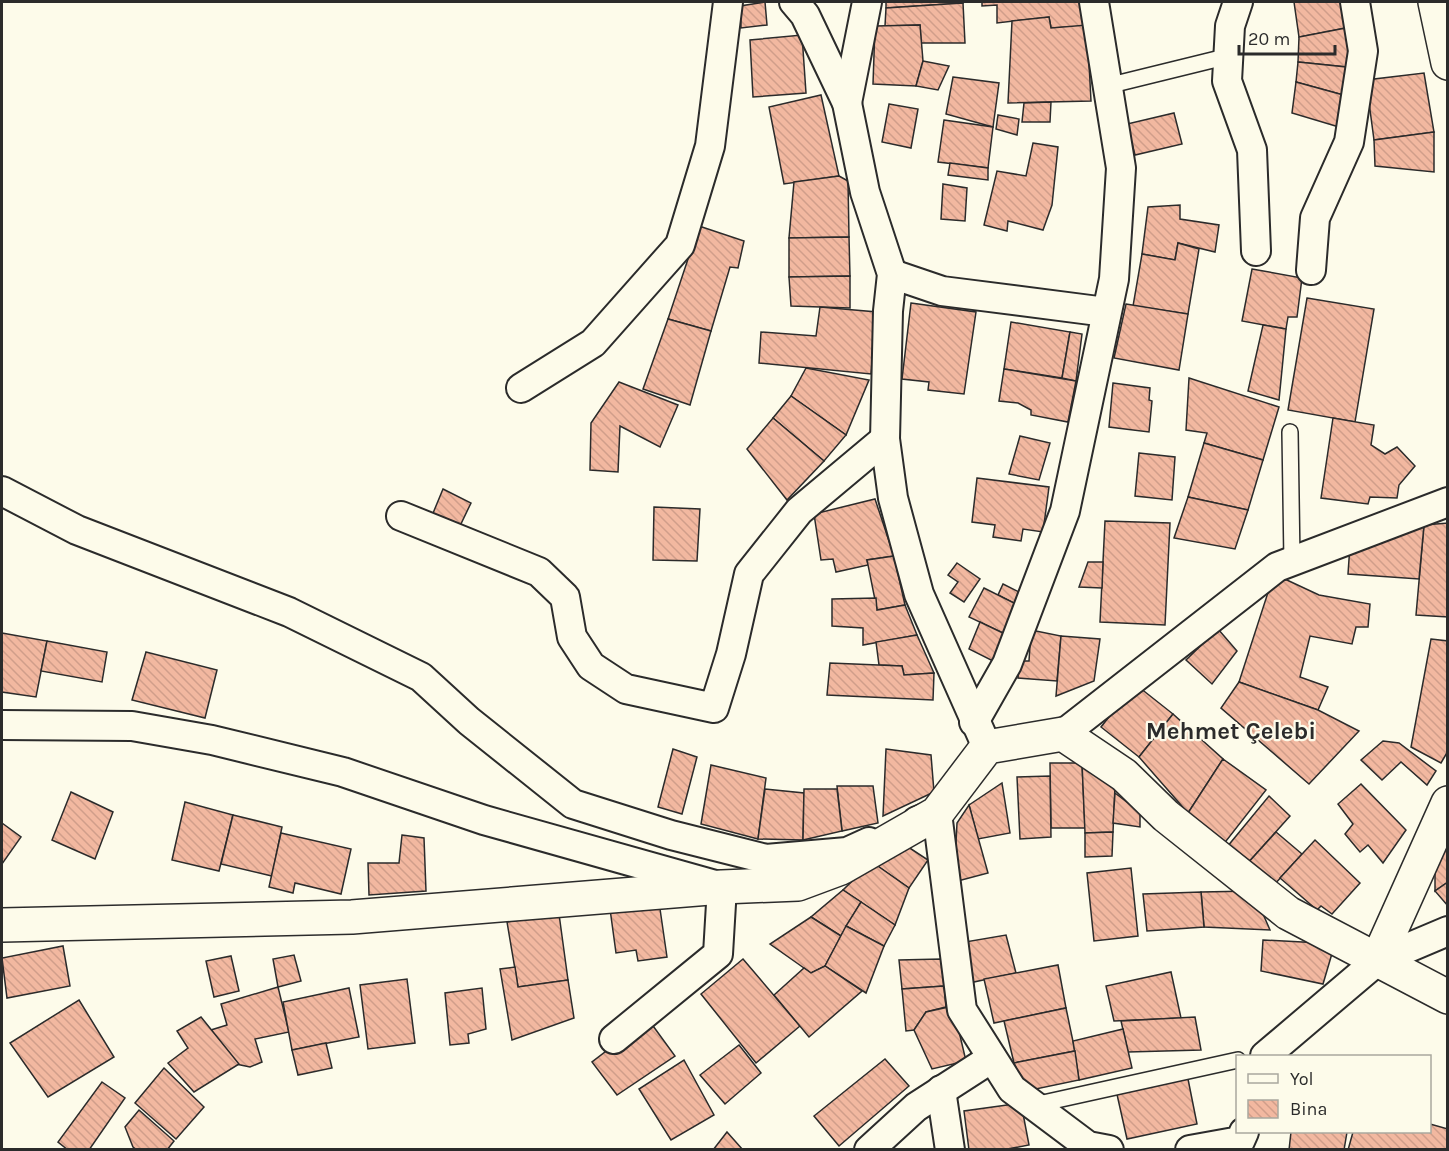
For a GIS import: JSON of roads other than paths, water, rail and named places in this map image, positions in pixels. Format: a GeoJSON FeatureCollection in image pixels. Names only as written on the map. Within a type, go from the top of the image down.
{"type":"FeatureCollection","features":[{"type":"Feature","properties":{"kind":"main road"},"geometry":{"type":"LineString","coordinates":[[1435,2],[1448,63]]}},
{"type":"Feature","properties":{"kind":"main road"},"geometry":{"type":"LineString","coordinates":[[2,925],[352,917],[722,887],[798,884],[842,868],[937,813],[981,735],[1063,734],[1124,776],[1166,816],[1288,913],[1448,996]]}},
{"type":"Feature","properties":{"kind":"main road"},"geometry":{"type":"LineString","coordinates":[[1377,961],[1448,803]]}},
{"type":"Feature","properties":{"kind":"street"},"geometry":{"type":"LineString","coordinates":[[521,388],[592,343],[680,245],[710,146],[728,2]]}},
{"type":"Feature","properties":{"kind":"street"},"geometry":{"type":"LineString","coordinates":[[794,2],[805,15],[847,103],[865,192],[892,274],[888,311],[885,439],[893,498],[919,594],[981,735]]}},
{"type":"Feature","properties":{"kind":"street"},"geometry":{"type":"LineString","coordinates":[[847,103],[867,2]]}},
{"type":"Feature","properties":{"kind":"street"},"geometry":{"type":"LineString","coordinates":[[981,735],[1065,511],[1114,279],[1121,168],[1094,2]]}},
{"type":"Feature","properties":{"kind":"street"},"geometry":{"type":"LineString","coordinates":[[1238,2],[1230,27],[1227,81],[1252,150],[1256,251]]}},
{"type":"Feature","properties":{"kind":"street"},"geometry":{"type":"LineString","coordinates":[[1311,270],[1315,218],[1349,142],[1363,51],[1355,2]]}},
{"type":"Feature","properties":{"kind":"street"},"geometry":{"type":"LineString","coordinates":[[892,274],[942,291],[1106,312]]}},
{"type":"Feature","properties":{"kind":"street"},"geometry":{"type":"LineString","coordinates":[[401,516],[539,573],[565,597],[572,637],[591,666],[626,689],[714,708],[731,654],[749,574],[799,511],[885,439]]}},
{"type":"Feature","properties":{"kind":"street"},"geometry":{"type":"LineString","coordinates":[[2,491],[77,530],[289,612],[422,677],[469,721],[573,804],[671,835],[766,859],[846,852],[937,813],[962,1010],[1012,1089],[1094,1148]]}},
{"type":"Feature","properties":{"kind":"street"},"geometry":{"type":"LineString","coordinates":[[1063,734],[1277,567],[1448,501]]}},
{"type":"Feature","properties":{"kind":"street"},"geometry":{"type":"LineString","coordinates":[[2,724],[132,726],[212,740],[344,772],[484,820],[722,887],[718,954],[614,1039]]}},
{"type":"Feature","properties":{"kind":"street"},"geometry":{"type":"LineString","coordinates":[[1262,1055],[1377,961],[1448,931]]}},
{"type":"Feature","properties":{"kind":"street"},"geometry":{"type":"LineString","coordinates":[[869,1149],[916,1107],[992,1058]]}},
{"type":"Feature","properties":{"kind":"street"},"geometry":{"type":"LineString","coordinates":[[941,1090],[950,1149]]}},
{"type":"Feature","properties":{"kind":"street"},"geometry":{"type":"LineString","coordinates":[[1190,1149],[1240,1141],[1244,1133]]}},
{"type":"Feature","properties":{"kind":"lane"},"geometry":{"type":"LineString","coordinates":[[1107,86],[1228,56]]}},
{"type":"Feature","properties":{"kind":"lane"},"geometry":{"type":"LineString","coordinates":[[1290,432],[1292,561]]}},
{"type":"Feature","properties":{"kind":"lane"},"geometry":{"type":"LineString","coordinates":[[1034,1105],[1236,1060]]}},
{"type":"Feature","properties":{"kind":"district","name":"Mehmet Çelebi"},"geometry":{"type":"Point","coordinates":[1231,731]}}]}
